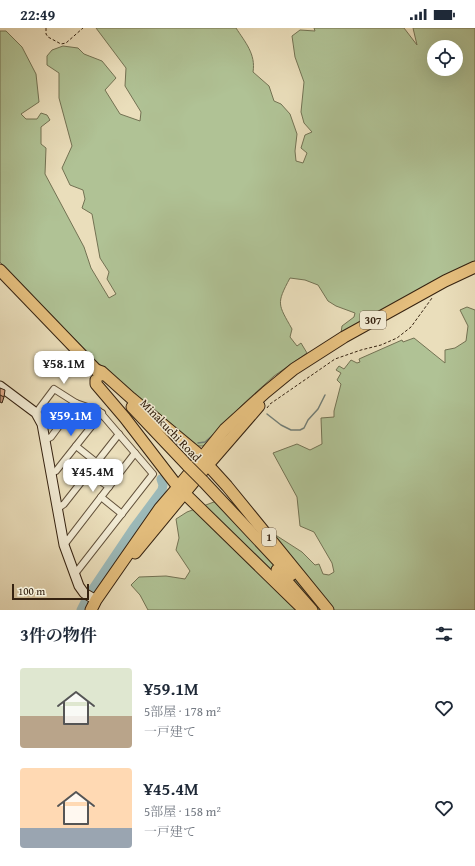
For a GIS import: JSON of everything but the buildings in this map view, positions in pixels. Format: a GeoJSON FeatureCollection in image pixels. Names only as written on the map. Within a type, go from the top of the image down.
{"type":"FeatureCollection","features":[{"type":"Feature","properties":{"kind":"highway","name":"307"},"geometry":{"type":"LineString","coordinates":[[205,462],[212,446],[225,429],[294,369],[344,337],[445,281],[475,267]]}},
{"type":"Feature","properties":{"kind":"highway","name":"Minakuchi Road"},"geometry":{"type":"LineString","coordinates":[[0,270],[96,375],[186,469],[287,570],[322,610]]}},
{"type":"Feature","properties":{"kind":"highway","name":"Minakuchi Road"},"geometry":{"type":"LineString","coordinates":[[0,280],[96,375]]}},
{"type":"Feature","properties":{"kind":"highway","name":"1"},"geometry":{"type":"LineString","coordinates":[[304,610],[181,490],[125,418],[96,384],[96,375],[102,372],[205,462],[228,486],[328,610]]}},
{"type":"Feature","properties":{"kind":"highway","name":"307"},"geometry":{"type":"LineString","coordinates":[[94,605],[114,575],[117,574],[149,539],[181,490],[278,383]]}},
{"type":"Feature","properties":{"kind":"highway"},"geometry":{"type":"LineString","coordinates":[[189,447],[200,450],[212,446]]}},
{"type":"Feature","properties":{"kind":"highway","name":"Minakuchi Road"},"geometry":{"type":"LineString","coordinates":[[201,483],[312,610]]}},
{"type":"Feature","properties":{"kind":"street"},"geometry":{"type":"LineString","coordinates":[[0,386],[36,413],[42,424],[64,544],[74,575],[84,593],[94,605]]}},
{"type":"Feature","properties":{"kind":"street"},"geometry":{"type":"LineString","coordinates":[[36,413],[54,389],[76,403],[99,411],[153,474],[74,575]]}},
{"type":"Feature","properties":{"kind":"street"},"geometry":{"type":"LineString","coordinates":[[45,440],[51,436],[76,403]]}},
{"type":"Feature","properties":{"kind":"street"},"geometry":{"type":"LineString","coordinates":[[51,473],[56,471],[102,413]]}},
{"type":"Feature","properties":{"kind":"street"},"geometry":{"type":"LineString","coordinates":[[57,509],[64,504],[119,434]]}},
{"type":"Feature","properties":{"kind":"street"},"geometry":{"type":"LineString","coordinates":[[76,446],[96,462]]}},
{"type":"Feature","properties":{"kind":"street"},"geometry":{"type":"LineString","coordinates":[[64,544],[135,453]]}},
{"type":"Feature","properties":{"kind":"street"},"geometry":{"type":"LineString","coordinates":[[88,472],[109,487]]}},
{"type":"Feature","properties":{"kind":"street"},"geometry":{"type":"LineString","coordinates":[[101,497],[122,514]]}},
{"type":"Feature","properties":{"kind":"path"},"geometry":{"type":"LineString","coordinates":[[46,28],[48,38],[62,44],[66,43],[83,28]]}},
{"type":"Feature","properties":{"kind":"path"},"geometry":{"type":"LineString","coordinates":[[265,410],[270,404],[300,385],[331,362],[397,338],[411,327],[430,299],[435,296]]}},
{"type":"Feature","properties":{"kind":"green space"},"geometry":{"type":"Polygon","coordinates":[[[96,28],[236,28],[251,54],[254,66],[253,72],[269,86],[274,101],[281,104],[290,114],[297,134],[295,151],[296,161],[303,163],[307,153],[301,148],[305,135],[312,132],[304,123],[301,112],[304,82],[295,57],[292,36],[300,30],[315,31],[314,28],[404,28],[417,45],[413,28],[475,28],[475,261],[444,276],[341,333],[342,326],[354,317],[355,313],[336,306],[328,301],[318,285],[305,280],[290,278],[282,293],[280,304],[292,329],[290,337],[297,346],[301,343],[307,353],[274,376],[242,405],[203,446],[197,446],[146,407],[95,360],[0,262],[0,31],[6,31],[22,47],[36,74],[39,102],[21,114],[26,119],[37,119],[41,113],[47,115],[50,120],[41,127],[41,144],[46,148],[45,174],[84,247],[91,268],[109,298],[116,294],[107,279],[109,272],[100,258],[92,214],[82,208],[85,199],[83,190],[70,185],[62,168],[72,146],[59,98],[59,73],[47,65],[47,56],[52,50],[63,46],[78,48],[84,54],[102,61],[116,78],[105,90],[120,114],[140,121],[141,112],[125,86],[126,68],[96,28]]]}},
{"type":"Feature","properties":{"kind":"green space"},"geometry":{"type":"Polygon","coordinates":[[[467,307],[475,310],[475,610],[148,610],[140,595],[131,585],[139,577],[166,576],[185,579],[190,571],[176,550],[179,538],[176,519],[187,512],[222,499],[236,504],[249,518],[302,552],[315,565],[319,564],[323,574],[329,575],[334,572],[332,563],[314,532],[300,526],[297,497],[273,453],[297,444],[310,450],[322,444],[321,418],[334,417],[334,411],[341,384],[337,380],[341,373],[336,370],[339,366],[344,369],[351,360],[357,363],[360,362],[359,359],[402,340],[403,342],[414,338],[445,363],[445,350],[455,348],[466,341],[468,326],[460,310],[467,307]]]}},
{"type":"Feature","properties":{"kind":"waterway"},"geometry":{"type":"LineString","coordinates":[[267,414],[281,425],[291,430],[300,430],[304,428],[308,420],[318,409],[325,395]]}},
{"type":"Feature","properties":{"kind":"waterway"},"geometry":{"type":"LineString","coordinates":[[198,443],[205,442],[213,435]]}},
{"type":"Feature","properties":{"kind":"waterway"},"geometry":{"type":"LineString","coordinates":[[92,590],[133,529],[162,490],[163,485],[161,479]]}},
{"type":"Feature","properties":{"kind":"waterway"},"geometry":{"type":"LineString","coordinates":[[81,610],[85,602]]}}]}
